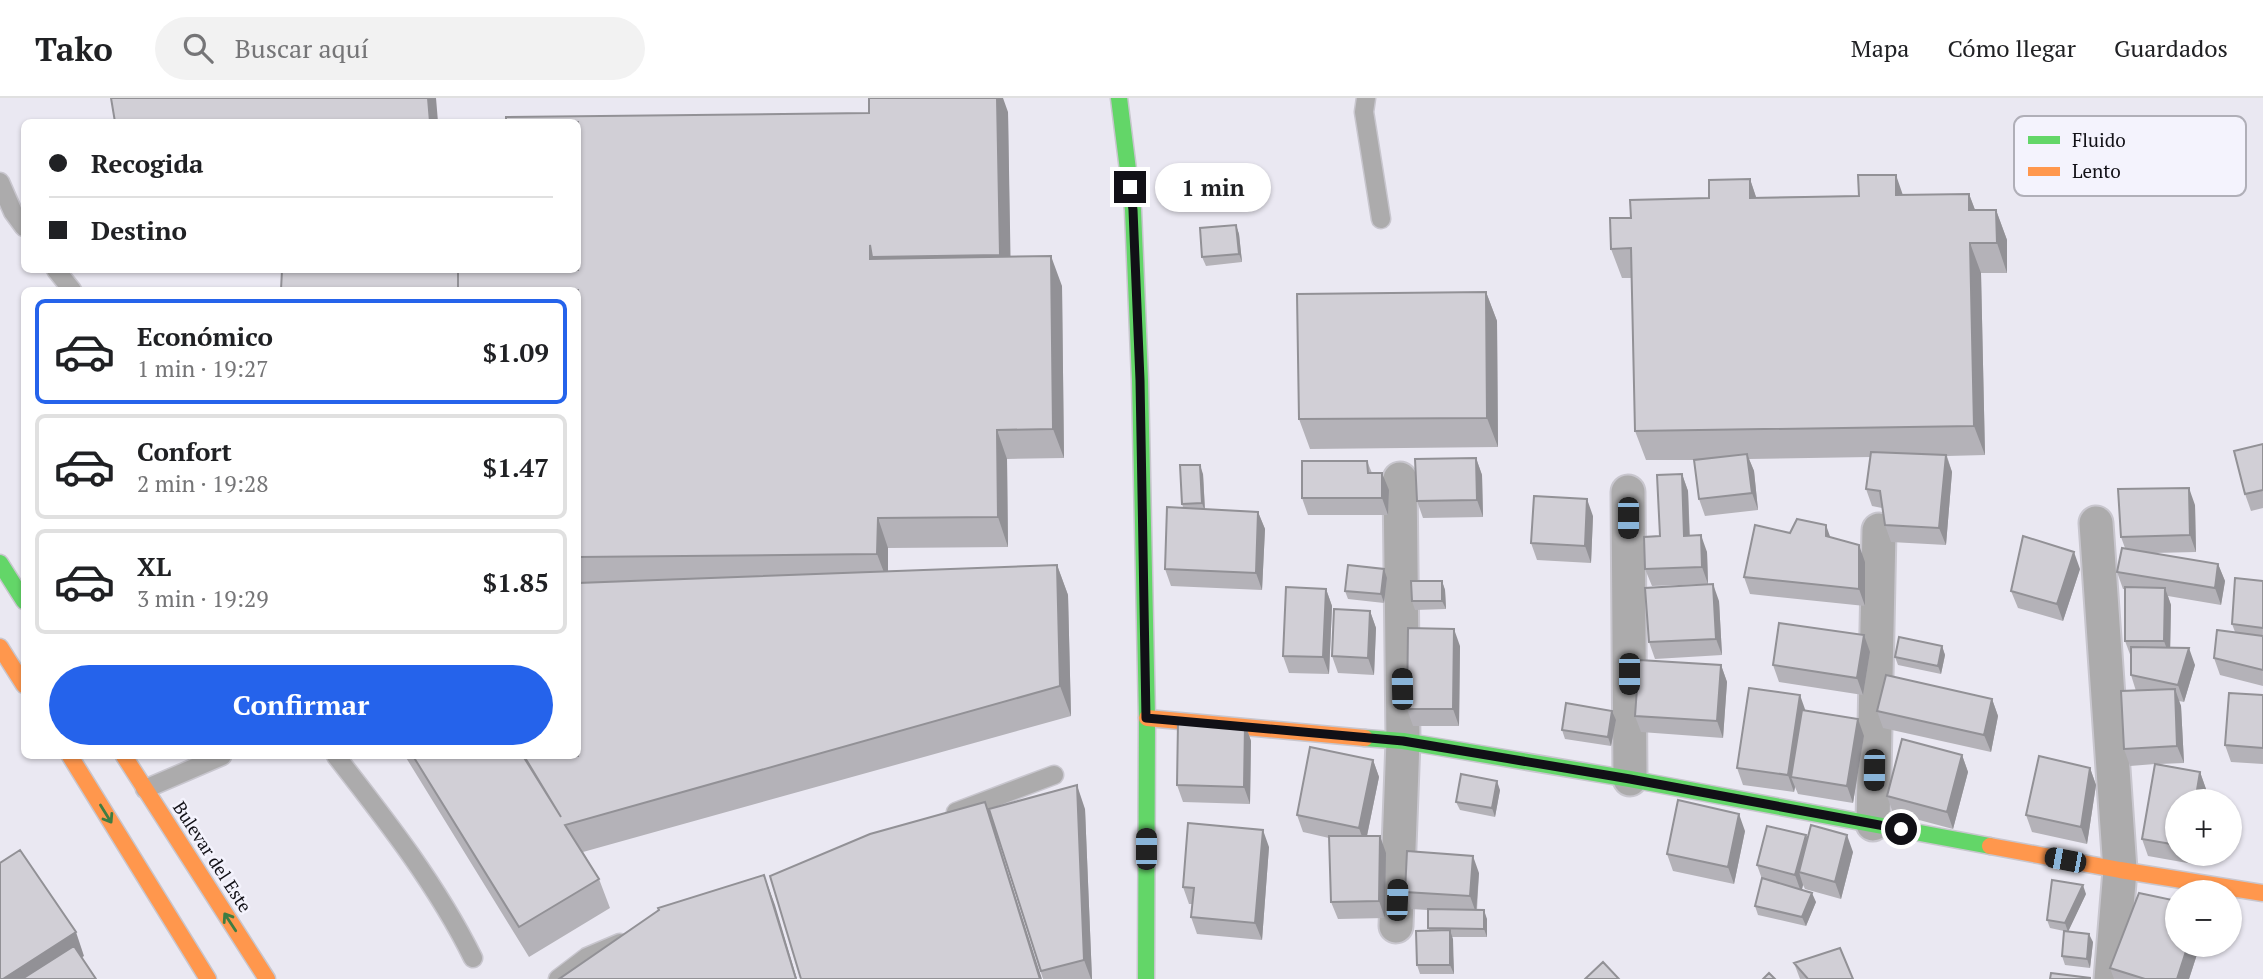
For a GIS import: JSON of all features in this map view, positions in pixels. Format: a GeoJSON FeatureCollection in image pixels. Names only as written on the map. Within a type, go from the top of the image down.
{"type":"FeatureCollection","features":[{"type":"Feature","properties":{"kind":"main road"},"geometry":{"type":"LineString","coordinates":[[1119,98],[1133,223],[1140,380],[1146,718],[1146,979]]}},
{"type":"Feature","properties":{"kind":"main road"},"geometry":{"type":"LineString","coordinates":[[0,563],[21,596]]}},
{"type":"Feature","properties":{"kind":"main road"},"geometry":{"type":"LineString","coordinates":[[0,647],[21,680]]}},
{"type":"Feature","properties":{"kind":"main road"},"geometry":{"type":"LineString","coordinates":[[1146,718],[1403,741],[1630,779],[2120,870],[2263,893]]}},
{"type":"Feature","properties":{"kind":"main road"},"geometry":{"type":"LineString","coordinates":[[72,759],[208,979]]}},
{"type":"Feature","properties":{"kind":"main road","name":"Bulevar del Este"},"geometry":{"type":"LineString","coordinates":[[126,759],[267,979]]}},
{"type":"Feature","properties":{"kind":"street"},"geometry":{"type":"LineString","coordinates":[[1396,926],[1403,741],[1400,479]]}},
{"type":"Feature","properties":{"kind":"street"},"geometry":{"type":"LineString","coordinates":[[1628,492],[1630,779]]}},
{"type":"Feature","properties":{"kind":"street"},"geometry":{"type":"LineString","coordinates":[[2096,523],[2120,870],[2111,979]]}},
{"type":"Feature","properties":{"kind":"street"},"geometry":{"type":"LineString","coordinates":[[1873,824],[1879,530]]}},
{"type":"Feature","properties":{"kind":"lane"},"geometry":{"type":"LineString","coordinates":[[1366,98],[1364,112],[1381,219]]}},
{"type":"Feature","properties":{"kind":"lane"},"geometry":{"type":"LineString","coordinates":[[0,182],[21,224]]}},
{"type":"Feature","properties":{"kind":"lane"},"geometry":{"type":"LineString","coordinates":[[0,225],[13,212]]}},
{"type":"Feature","properties":{"kind":"lane"},"geometry":{"type":"LineString","coordinates":[[58,273],[70,287]]}},
{"type":"Feature","properties":{"kind":"lane"},"geometry":{"type":"LineString","coordinates":[[145,789],[215,759]]}},
{"type":"Feature","properties":{"kind":"lane"},"geometry":{"type":"LineString","coordinates":[[338,759],[435,891],[455,922],[473,958]]}},
{"type":"Feature","properties":{"kind":"lane"},"geometry":{"type":"LineString","coordinates":[[939,819],[1054,775]]}},
{"type":"Feature","properties":{"kind":"lane"},"geometry":{"type":"LineString","coordinates":[[558,979],[587,957],[634,936]]}},
{"type":"Feature","properties":{"kind":"building"},"geometry":{"type":"Polygon","coordinates":[[[111,98],[428,98],[430,119],[114,119],[111,98]]]}},
{"type":"Feature","properties":{"kind":"building"},"geometry":{"type":"Polygon","coordinates":[[[869,98],[997,98],[1000,255],[872,257],[870,245],[870,259],[1051,256],[1053,429],[997,430],[998,517],[878,518],[877,554],[581,557],[581,287],[458,287],[458,273],[581,273],[581,119],[506,117],[869,113],[869,98]]]}},
{"type":"Feature","properties":{"kind":"building"},"geometry":{"type":"Polygon","coordinates":[[[1858,175],[1896,175],[1896,195],[1969,194],[1969,210],[1996,210],[1997,243],[1970,243],[1974,426],[1635,431],[1631,248],[1611,249],[1610,218],[1631,218],[1630,200],[1709,198],[1709,180],[1750,179],[1750,198],[1859,196],[1858,175]]]}},
{"type":"Feature","properties":{"kind":"building"},"geometry":{"type":"Polygon","coordinates":[[[1236,225],[1239,254],[1202,257],[1200,228],[1236,225]]]}},
{"type":"Feature","properties":{"kind":"building"},"geometry":{"type":"Polygon","coordinates":[[[282,273],[458,273],[458,287],[281,287],[282,273]]]}},
{"type":"Feature","properties":{"kind":"building"},"geometry":{"type":"Polygon","coordinates":[[[1486,292],[1487,418],[1299,419],[1297,294],[1486,292]]]}},
{"type":"Feature","properties":{"kind":"building"},"geometry":{"type":"Polygon","coordinates":[[[2263,444],[2263,490],[2245,494],[2234,451],[2263,444]]]}},
{"type":"Feature","properties":{"kind":"building"},"geometry":{"type":"Polygon","coordinates":[[[1871,452],[1946,455],[1939,528],[1885,525],[1880,491],[1866,489],[1871,452]]]}},
{"type":"Feature","properties":{"kind":"building"},"geometry":{"type":"Polygon","coordinates":[[[1747,454],[1752,493],[1699,499],[1694,460],[1747,454]]]}},
{"type":"Feature","properties":{"kind":"building"},"geometry":{"type":"Polygon","coordinates":[[[1476,458],[1477,500],[1417,501],[1415,459],[1476,458]]]}},
{"type":"Feature","properties":{"kind":"building"},"geometry":{"type":"Polygon","coordinates":[[[1302,461],[1367,461],[1368,473],[1382,473],[1382,498],[1302,498],[1302,461]]]}},
{"type":"Feature","properties":{"kind":"building"},"geometry":{"type":"Polygon","coordinates":[[[1180,465],[1200,465],[1202,503],[1182,504],[1180,465]]]}},
{"type":"Feature","properties":{"kind":"building"},"geometry":{"type":"Polygon","coordinates":[[[1682,474],[1684,536],[1701,535],[1702,567],[1645,569],[1644,537],[1660,536],[1657,475],[1682,474]]]}},
{"type":"Feature","properties":{"kind":"building"},"geometry":{"type":"Polygon","coordinates":[[[2189,488],[2190,535],[2121,537],[2118,489],[2189,488]]]}},
{"type":"Feature","properties":{"kind":"building"},"geometry":{"type":"Polygon","coordinates":[[[1534,496],[1587,499],[1585,546],[1531,543],[1534,496]]]}},
{"type":"Feature","properties":{"kind":"building"},"geometry":{"type":"Polygon","coordinates":[[[1167,507],[1258,512],[1256,573],[1165,569],[1167,507]]]}},
{"type":"Feature","properties":{"kind":"building"},"geometry":{"type":"Polygon","coordinates":[[[1797,519],[1826,525],[1826,536],[1859,545],[1859,589],[1744,577],[1755,525],[1790,533],[1797,519]]]}},
{"type":"Feature","properties":{"kind":"building"},"geometry":{"type":"Polygon","coordinates":[[[2023,536],[2074,552],[2057,604],[2011,591],[2023,536]]]}},
{"type":"Feature","properties":{"kind":"building"},"geometry":{"type":"Polygon","coordinates":[[[2122,548],[2218,564],[2215,588],[2117,572],[2122,548]]]}},
{"type":"Feature","properties":{"kind":"building"},"geometry":{"type":"Polygon","coordinates":[[[1057,565],[1060,686],[565,825],[599,879],[519,927],[415,759],[525,759],[561,817],[526,759],[581,759],[581,583],[1057,565]]]}},
{"type":"Feature","properties":{"kind":"building"},"geometry":{"type":"Polygon","coordinates":[[[1348,565],[1384,569],[1381,594],[1345,591],[1348,565]]]}},
{"type":"Feature","properties":{"kind":"building"},"geometry":{"type":"Polygon","coordinates":[[[2235,578],[2263,581],[2263,628],[2232,624],[2235,578]]]}},
{"type":"Feature","properties":{"kind":"building"},"geometry":{"type":"Polygon","coordinates":[[[1411,581],[1442,581],[1442,601],[1412,601],[1411,581]]]}},
{"type":"Feature","properties":{"kind":"building"},"geometry":{"type":"Polygon","coordinates":[[[1713,584],[1716,639],[1649,642],[1645,588],[1713,584]]]}},
{"type":"Feature","properties":{"kind":"building"},"geometry":{"type":"Polygon","coordinates":[[[1286,587],[1326,589],[1323,657],[1283,656],[1286,587]]]}},
{"type":"Feature","properties":{"kind":"building"},"geometry":{"type":"Polygon","coordinates":[[[2125,587],[2165,588],[2164,641],[2125,641],[2125,587]]]}},
{"type":"Feature","properties":{"kind":"building"},"geometry":{"type":"Polygon","coordinates":[[[1334,609],[1370,611],[1368,658],[1332,656],[1334,609]]]}},
{"type":"Feature","properties":{"kind":"building"},"geometry":{"type":"Polygon","coordinates":[[[1779,623],[1864,635],[1857,678],[1773,665],[1779,623]]]}},
{"type":"Feature","properties":{"kind":"building"},"geometry":{"type":"Polygon","coordinates":[[[1408,628],[1454,629],[1453,709],[1407,709],[1408,628]]]}},
{"type":"Feature","properties":{"kind":"building"},"geometry":{"type":"Polygon","coordinates":[[[2217,630],[2263,636],[2263,670],[2214,658],[2217,630]]]}},
{"type":"Feature","properties":{"kind":"building"},"geometry":{"type":"Polygon","coordinates":[[[1899,637],[1942,646],[1938,666],[1895,657],[1899,637]]]}},
{"type":"Feature","properties":{"kind":"building"},"geometry":{"type":"Polygon","coordinates":[[[2131,647],[2189,648],[2178,685],[2131,675],[2131,647]]]}},
{"type":"Feature","properties":{"kind":"building"},"geometry":{"type":"Polygon","coordinates":[[[1639,660],[1721,665],[1717,721],[1635,716],[1639,660]]]}},
{"type":"Feature","properties":{"kind":"building"},"geometry":{"type":"Polygon","coordinates":[[[1886,675],[1992,699],[1984,735],[1877,711],[1886,675]]]}},
{"type":"Feature","properties":{"kind":"building"},"geometry":{"type":"Polygon","coordinates":[[[1749,688],[1800,695],[1788,775],[1737,768],[1749,688]]]}},
{"type":"Feature","properties":{"kind":"building"},"geometry":{"type":"Polygon","coordinates":[[[2175,689],[2177,746],[2124,749],[2121,691],[2175,689]]]}},
{"type":"Feature","properties":{"kind":"building"},"geometry":{"type":"Polygon","coordinates":[[[2229,693],[2263,695],[2263,748],[2225,745],[2229,693]]]}},
{"type":"Feature","properties":{"kind":"building"},"geometry":{"type":"Polygon","coordinates":[[[1566,703],[1612,711],[1608,737],[1562,730],[1566,703]]]}},
{"type":"Feature","properties":{"kind":"building"},"geometry":{"type":"Polygon","coordinates":[[[1802,710],[1858,719],[1847,786],[1791,777],[1802,710]]]}},
{"type":"Feature","properties":{"kind":"building"},"geometry":{"type":"Polygon","coordinates":[[[1178,722],[1245,724],[1244,787],[1177,785],[1178,722]]]}},
{"type":"Feature","properties":{"kind":"building"},"geometry":{"type":"Polygon","coordinates":[[[1902,739],[1962,755],[1947,812],[1887,796],[1902,739]]]}},
{"type":"Feature","properties":{"kind":"building"},"geometry":{"type":"Polygon","coordinates":[[[1310,747],[1373,760],[1359,828],[1297,815],[1310,747]]]}},
{"type":"Feature","properties":{"kind":"building"},"geometry":{"type":"Polygon","coordinates":[[[2039,756],[2090,768],[2081,827],[2026,815],[2039,756]]]}},
{"type":"Feature","properties":{"kind":"building"},"geometry":{"type":"Polygon","coordinates":[[[2155,764],[2200,772],[2197,789],[2165,789],[2165,843],[2142,839],[2155,764]]]}},
{"type":"Feature","properties":{"kind":"building"},"geometry":{"type":"Polygon","coordinates":[[[1461,774],[1497,781],[1492,808],[1456,802],[1461,774]]]}},
{"type":"Feature","properties":{"kind":"building"},"geometry":{"type":"Polygon","coordinates":[[[1077,785],[1084,960],[1041,971],[989,809],[1077,785]]]}},
{"type":"Feature","properties":{"kind":"building"},"geometry":{"type":"Polygon","coordinates":[[[1678,800],[1739,814],[1728,867],[1667,854],[1678,800]]]}},
{"type":"Feature","properties":{"kind":"building"},"geometry":{"type":"Polygon","coordinates":[[[985,802],[1040,979],[801,979],[770,876],[870,834],[985,802]]]}},
{"type":"Feature","properties":{"kind":"building"},"geometry":{"type":"Polygon","coordinates":[[[1188,823],[1263,830],[1255,923],[1191,917],[1194,888],[1183,887],[1188,823]]]}},
{"type":"Feature","properties":{"kind":"building"},"geometry":{"type":"Polygon","coordinates":[[[1811,825],[1847,835],[1835,882],[1799,872],[1811,825]]]}},
{"type":"Feature","properties":{"kind":"building"},"geometry":{"type":"Polygon","coordinates":[[[1767,826],[1806,835],[1795,875],[1757,865],[1767,826]]]}},
{"type":"Feature","properties":{"kind":"building"},"geometry":{"type":"Polygon","coordinates":[[[1329,836],[1380,836],[1379,901],[1331,902],[1329,836]]]}},
{"type":"Feature","properties":{"kind":"building"},"geometry":{"type":"Polygon","coordinates":[[[20,850],[76,932],[0,979],[0,863],[20,850]]]}},
{"type":"Feature","properties":{"kind":"building"},"geometry":{"type":"Polygon","coordinates":[[[1407,851],[1473,856],[1470,896],[1405,892],[1407,851]]]}},
{"type":"Feature","properties":{"kind":"building"},"geometry":{"type":"Polygon","coordinates":[[[764,875],[796,979],[559,979],[659,910],[658,908],[764,875]]]}},
{"type":"Feature","properties":{"kind":"building"},"geometry":{"type":"Polygon","coordinates":[[[1762,878],[1812,893],[1802,917],[1755,906],[1762,878]]]}},
{"type":"Feature","properties":{"kind":"building"},"geometry":{"type":"Polygon","coordinates":[[[2052,880],[2083,885],[2065,923],[2047,920],[2052,880]]]}},
{"type":"Feature","properties":{"kind":"building"},"geometry":{"type":"Polygon","coordinates":[[[2139,893],[2165,898],[2165,957],[2184,957],[2177,979],[2145,979],[2110,968],[2139,893]]]}},
{"type":"Feature","properties":{"kind":"building"},"geometry":{"type":"Polygon","coordinates":[[[1428,909],[1484,910],[1484,929],[1428,928],[1428,909]]]}},
{"type":"Feature","properties":{"kind":"building"},"geometry":{"type":"Polygon","coordinates":[[[1450,930],[1450,965],[1417,965],[1416,931],[1450,930]]]}},
{"type":"Feature","properties":{"kind":"building"},"geometry":{"type":"Polygon","coordinates":[[[2064,931],[2089,934],[2087,959],[2062,956],[2064,931]]]}},
{"type":"Feature","properties":{"kind":"building"},"geometry":{"type":"Polygon","coordinates":[[[74,946],[96,979],[22,979],[74,946]]]}},
{"type":"Feature","properties":{"kind":"building"},"geometry":{"type":"Polygon","coordinates":[[[1840,948],[1853,979],[1808,979],[1794,963],[1840,948]]]}},
{"type":"Feature","properties":{"kind":"building"},"geometry":{"type":"Polygon","coordinates":[[[1603,962],[1619,979],[1585,979],[1603,962]]]}},
{"type":"Feature","properties":{"kind":"building"},"geometry":{"type":"Polygon","coordinates":[[[1769,973],[1775,979],[1763,979],[1769,973]]]}},
{"type":"Feature","properties":{"kind":"building"},"geometry":{"type":"Polygon","coordinates":[[[2051,973],[2090,978],[2090,979],[2050,979],[2051,973]]]}},
{"type":"Feature","properties":{"kind":"traffic: fast"},"geometry":{"type":"LineString","coordinates":[[1119,98],[1133,210],[1140,380],[1147,718],[1146,979]]}},
{"type":"Feature","properties":{"kind":"traffic: fast"},"geometry":{"type":"LineString","coordinates":[[0,563],[21,596]]}},
{"type":"Feature","properties":{"kind":"traffic: fast"},"geometry":{"type":"LineString","coordinates":[[1365,738],[1403,741],[1630,779],[1990,846]]}},
{"type":"Feature","properties":{"kind":"traffic: slow"},"geometry":{"type":"LineString","coordinates":[[0,647],[21,680]]}},
{"type":"Feature","properties":{"kind":"traffic: slow"},"geometry":{"type":"LineString","coordinates":[[1147,718],[1365,738]]}},
{"type":"Feature","properties":{"kind":"traffic: slow"},"geometry":{"type":"LineString","coordinates":[[72,759],[208,979]]}},
{"type":"Feature","properties":{"kind":"traffic: slow"},"geometry":{"type":"LineString","coordinates":[[126,759],[267,979]]}},
{"type":"Feature","properties":{"kind":"traffic: slow"},"geometry":{"type":"LineString","coordinates":[[1990,846],[2263,893]]}},
{"type":"Feature","properties":{"kind":"route"},"geometry":{"type":"LineString","coordinates":[[1130,187],[1140,380],[1146,718],[1403,741],[1901,829]]}}]}
